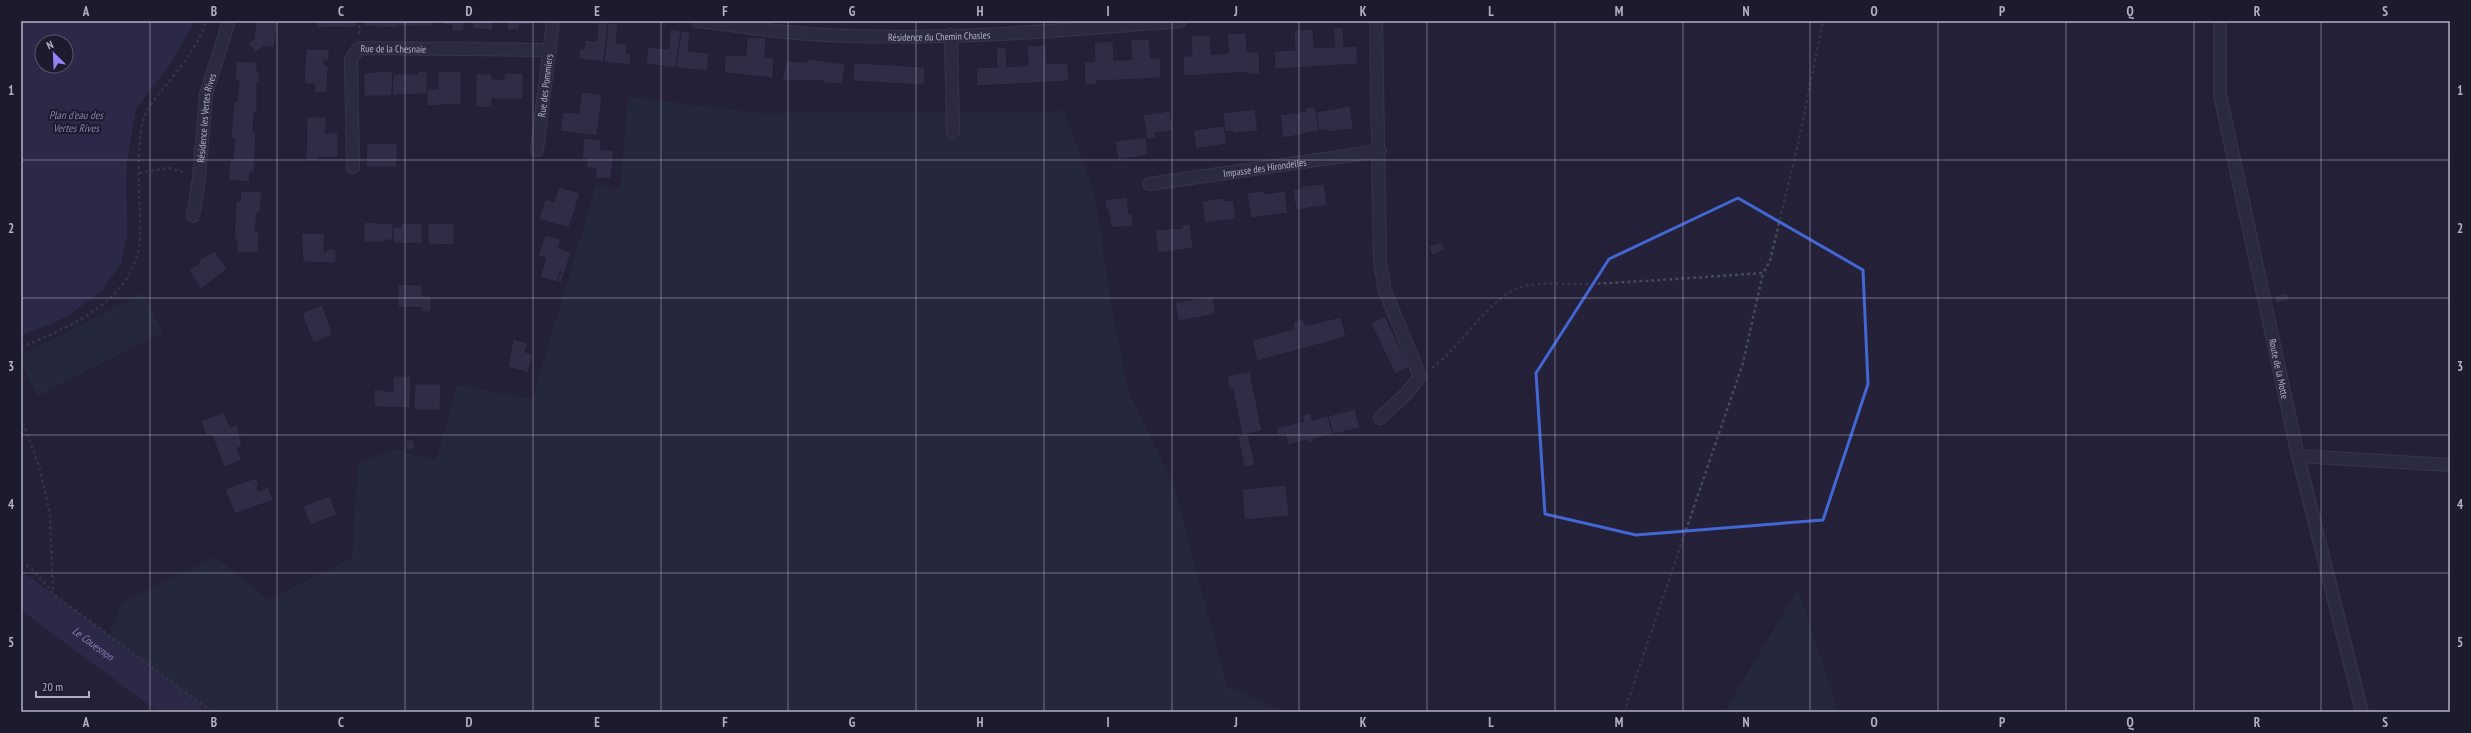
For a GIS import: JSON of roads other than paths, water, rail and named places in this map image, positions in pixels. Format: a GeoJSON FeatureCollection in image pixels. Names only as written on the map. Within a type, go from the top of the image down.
{"type":"FeatureCollection","features":[{"type":"Feature","properties":{"kind":"street","name":"Résidence les Vertes Rives"},"geometry":{"type":"LineString","coordinates":[[193,216],[200,170],[206,94],[229,21]]}},
{"type":"Feature","properties":{"kind":"street","name":"Rue des Pommiers"},"geometry":{"type":"LineString","coordinates":[[537,150],[553,21]]}},
{"type":"Feature","properties":{"kind":"street","name":"Résidence du Chemin Chasles"},"geometry":{"type":"LineString","coordinates":[[698,21],[809,34],[951,35],[1062,30],[1180,21]]}},
{"type":"Feature","properties":{"kind":"street"},"geometry":{"type":"LineString","coordinates":[[1376,21],[1380,151],[1380,262],[1385,291],[1420,377],[1380,418]]}},
{"type":"Feature","properties":{"kind":"street","name":"Route de la Motte"},"geometry":{"type":"LineString","coordinates":[[2220,21],[2220,95],[2298,456],[2362,712]]}},
{"type":"Feature","properties":{"kind":"street"},"geometry":{"type":"LineString","coordinates":[[951,35],[954,132]]}},
{"type":"Feature","properties":{"kind":"street","name":"Rue de la Chesnaie"},"geometry":{"type":"LineString","coordinates":[[353,167],[350,59],[359,48],[550,50]]}},
{"type":"Feature","properties":{"kind":"street","name":"Impasse des Hirondelles"},"geometry":{"type":"LineString","coordinates":[[1149,184],[1380,151]]}},
{"type":"Feature","properties":{"kind":"street"},"geometry":{"type":"LineString","coordinates":[[2298,456],[2450,465]]}},
{"type":"Feature","properties":{"kind":"water","name":"Plan d'eau des Vertes Rives"},"geometry":{"type":"Polygon","coordinates":[[[21,21],[195,21],[169,66],[136,108],[126,167],[127,234],[121,263],[103,289],[72,313],[56,322],[21,335],[21,21]]]}},
{"type":"Feature","properties":{"kind":"waterway","name":"Le Couesnon"},"geometry":{"type":"LineString","coordinates":[[21,590],[185,712]]}}]}
